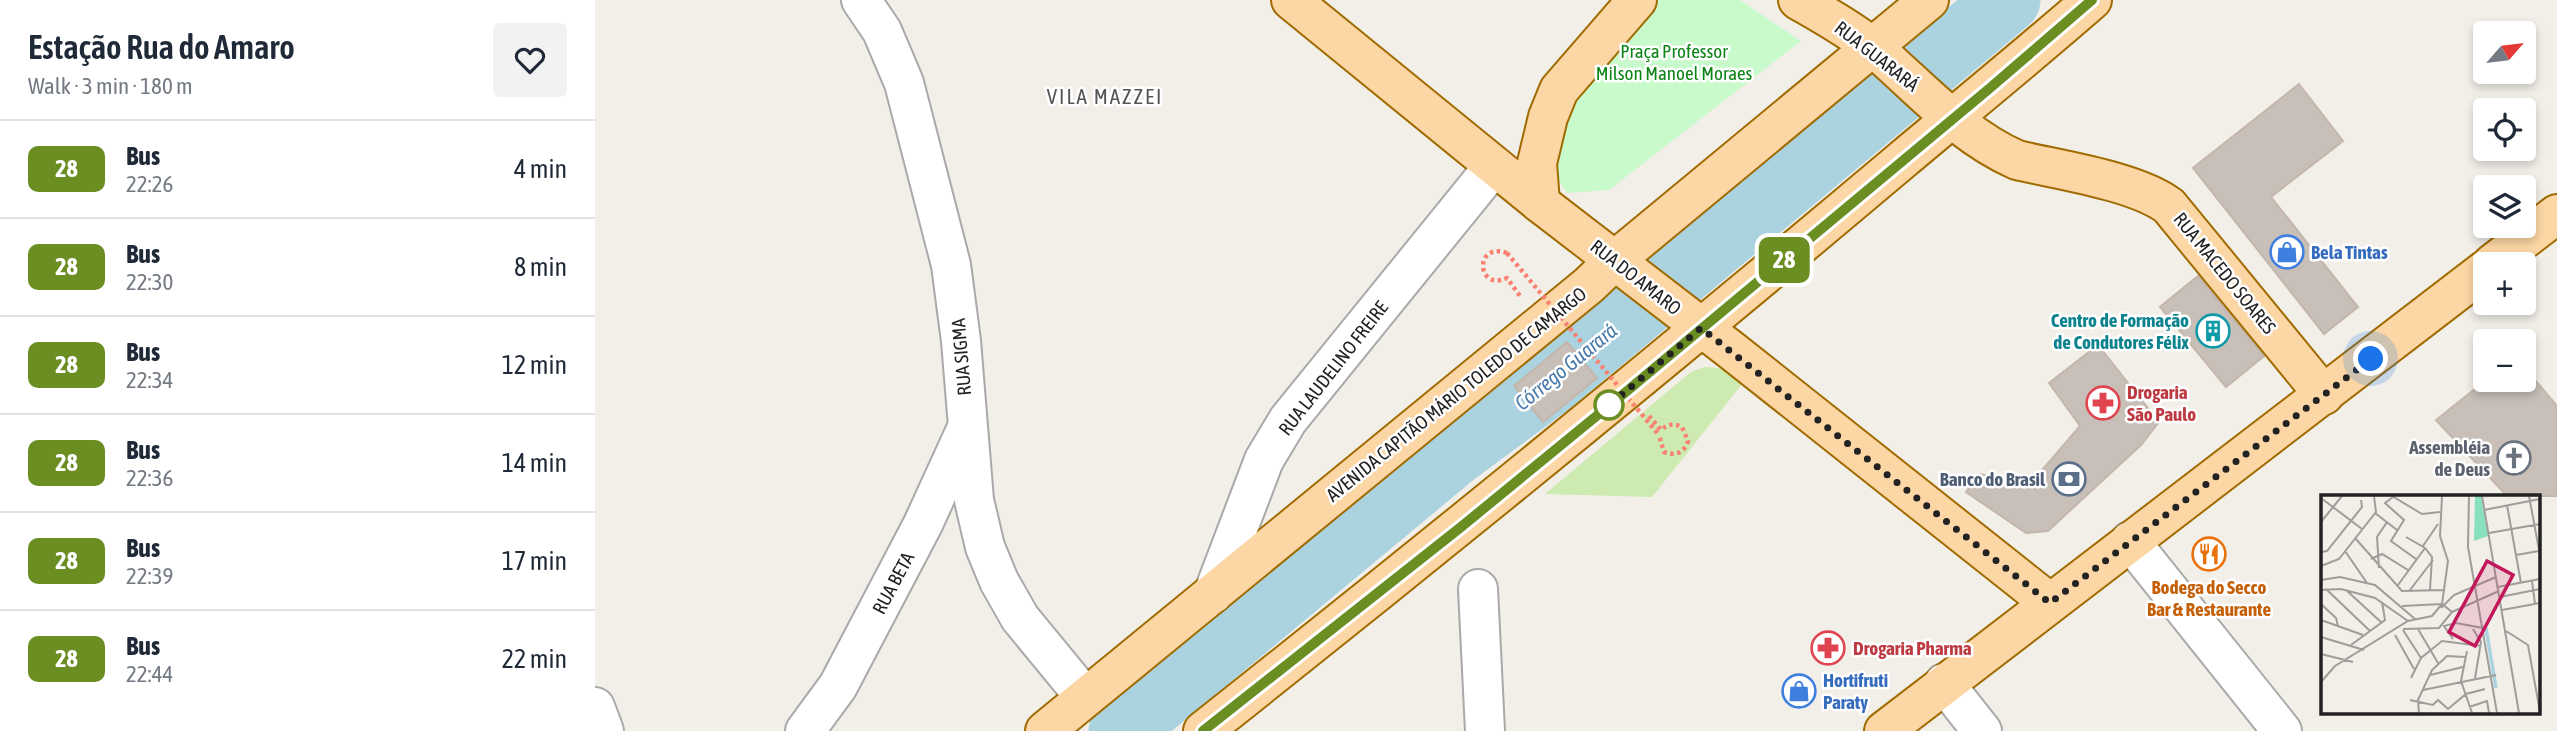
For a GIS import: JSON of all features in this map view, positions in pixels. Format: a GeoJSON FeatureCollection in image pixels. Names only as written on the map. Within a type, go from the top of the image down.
{"type":"FeatureCollection","features":[{"type":"Feature","properties":{"kind":"main road","name":"RUA DO AMARO"},"geometry":{"type":"LineString","coordinates":[[1291,0],[1540,203],[2050,603]]}},
{"type":"Feature","properties":{"kind":"main road"},"geometry":{"type":"LineString","coordinates":[[1540,203],[1537,163],[1548,117],[1559,90],[1637,0]]}},
{"type":"Feature","properties":{"kind":"main road","name":"RUA GUARARÁ"},"geometry":{"type":"LineString","coordinates":[[1798,0],[1885,59],[1940,107]]}},
{"type":"Feature","properties":{"kind":"main road","name":"AVENIDA CAPITÃO MÁRIO TOLEDO DE CAMARGO"},"geometry":{"type":"LineString","coordinates":[[1045,731],[1590,285],[1626,270],[1885,59],[1929,0]]}},
{"type":"Feature","properties":{"kind":"main road"},"geometry":{"type":"LineString","coordinates":[[1203,731],[1461,527],[1688,318],[1940,107],[1990,88],[2092,0]]}},
{"type":"Feature","properties":{"kind":"main road","name":"RUA MACEDO SOARES"},"geometry":{"type":"LineString","coordinates":[[1940,107],[1986,145],[2017,160],[2128,187],[2159,198],[2169,206],[2324,395]]}},
{"type":"Feature","properties":{"kind":"main road"},"geometry":{"type":"LineString","coordinates":[[2508,252],[2557,214]]}},
{"type":"Feature","properties":{"kind":"main road"},"geometry":{"type":"LineString","coordinates":[[1884,731],[2473,279]]}},
{"type":"Feature","properties":{"kind":"street","name":"RUA SIGMA"},"geometry":{"type":"LineString","coordinates":[[861,0],[882,32],[904,83],[951,265],[961,341],[974,499],[985,547],[999,581],[1020,618],[1085,697]]}},
{"type":"Feature","properties":{"kind":"street","name":"RUA LAUDELINO FREIRE"},"geometry":{"type":"LineString","coordinates":[[1213,594],[1264,460],[1288,420],[1494,166]]}},
{"type":"Feature","properties":{"kind":"street","name":"RUA BETA"},"geometry":{"type":"LineString","coordinates":[[805,731],[838,686],[923,524],[967,428]]}},
{"type":"Feature","properties":{"kind":"street"},"geometry":{"type":"LineString","coordinates":[[2130,541],[2282,731]]}},
{"type":"Feature","properties":{"kind":"street"},"geometry":{"type":"LineString","coordinates":[[1478,589],[1485,731]]}},
{"type":"Feature","properties":{"kind":"street"},"geometry":{"type":"LineString","coordinates":[[1944,683],[1982,731]]}},
{"type":"Feature","properties":{"kind":"street"},"geometry":{"type":"LineString","coordinates":[[595,707],[604,731]]}},
{"type":"Feature","properties":{"kind":"path"},"geometry":{"type":"LineString","coordinates":[[1507,278],[1499,282],[1491,280],[1485,274],[1482,266],[1490,252],[1499,250],[1507,253],[1659,435],[1664,452],[1672,455],[1686,448],[1687,433],[1682,427],[1667,425],[1661,430]]}},
{"type":"Feature","properties":{"kind":"green space","name":"Praça Professor Milson Manoel Moraes"},"geometry":{"type":"Polygon","coordinates":[[[1643,0],[1740,0],[1801,41],[1609,190],[1567,193],[1553,172],[1551,119],[1643,0]]]}},
{"type":"Feature","properties":{"kind":"green space"},"geometry":{"type":"Polygon","coordinates":[[[1704,367],[1719,368],[1743,383],[1652,497],[1545,494],[1691,372],[1704,367]]]}},
{"type":"Feature","properties":{"kind":"building","name":"Bela Tintas"},"geometry":{"type":"Polygon","coordinates":[[[2299,84],[2343,141],[2271,197],[2358,307],[2324,334],[2193,168],[2299,84]]]}},
{"type":"Feature","properties":{"kind":"building","name":"Centro de Formação de Condutores Félix"},"geometry":{"type":"Polygon","coordinates":[[[2198,276],[2264,356],[2226,387],[2160,307],[2198,276]]]}},
{"type":"Feature","properties":{"kind":"building"},"geometry":{"type":"Polygon","coordinates":[[[1567,342],[1597,378],[1543,422],[1514,386],[1567,342]]]}},
{"type":"Feature","properties":{"kind":"building"},"geometry":{"type":"Polygon","coordinates":[[[2098,345],[2159,422],[2141,445],[2048,531],[2026,533],[1966,492],[1980,474],[2030,484],[2080,426],[2049,383],[2098,345]]]}},
{"type":"Feature","properties":{"kind":"building","name":"Assembléia de Deus"},"geometry":{"type":"Polygon","coordinates":[[[2536,381],[2557,406],[2557,496],[2506,495],[2436,420],[2473,390],[2536,392],[2536,381]]]}},
{"type":"Feature","properties":{"kind":"waterway","name":"Córrego Guarará"},"geometry":{"type":"LineString","coordinates":[[1121,731],[1455,453],[1551,382],[2008,0]]}},
{"type":"Feature","properties":{"kind":"bus line","name":"28"},"geometry":{"type":"LineString","coordinates":[[1203,731],[1461,527],[1627,391],[2092,0]]}},
{"type":"Feature","properties":{"kind":"place","name":"Bela Tintas"},"geometry":{"type":"Point","coordinates":[2287,252]}},
{"type":"Feature","properties":{"kind":"place","name":"Centro de Formação de Condutores Félix"},"geometry":{"type":"Point","coordinates":[2213,331]}},
{"type":"Feature","properties":{"kind":"place","name":"Drogaria São Paulo"},"geometry":{"type":"Point","coordinates":[2103,403]}},
{"type":"Feature","properties":{"kind":"place","name":"Assembléia de Deus"},"geometry":{"type":"Point","coordinates":[2514,458]}},
{"type":"Feature","properties":{"kind":"place","name":"Banco do Brasil"},"geometry":{"type":"Point","coordinates":[2069,479]}},
{"type":"Feature","properties":{"kind":"place","name":"Bodega do Secco Bar & Restaurante"},"geometry":{"type":"Point","coordinates":[2209,554]}},
{"type":"Feature","properties":{"kind":"place","name":"Drogaria Pharma"},"geometry":{"type":"Point","coordinates":[1828,648]}},
{"type":"Feature","properties":{"kind":"place","name":"Hortifruti Paraty"},"geometry":{"type":"Point","coordinates":[1799,691]}},
{"type":"Feature","properties":{"kind":"district","name":"VILA MAZZEI"},"geometry":{"type":"Point","coordinates":[1105,97]}},
{"type":"Feature","properties":{"kind":"route"},"geometry":{"type":"LineString","coordinates":[[1609,405],[1606,408],[1701,328],[2050,603],[2371,359]]}}]}
